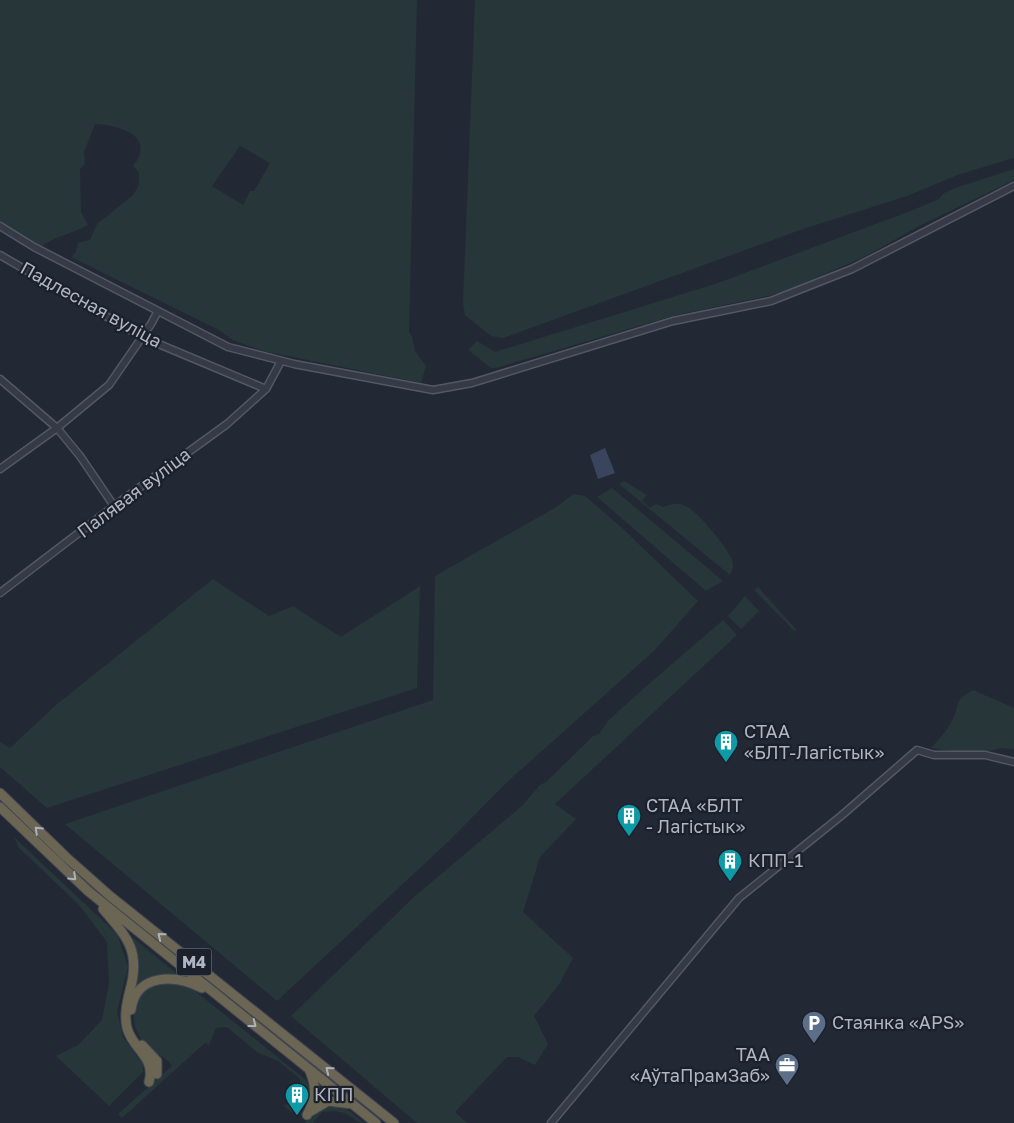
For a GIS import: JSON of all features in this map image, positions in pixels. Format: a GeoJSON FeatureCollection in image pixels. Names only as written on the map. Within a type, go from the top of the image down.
{"type":"FeatureCollection","features":[{"type":"Feature","properties":{"kind":"highway","name":"М4"},"geometry":{"type":"LineString","coordinates":[[0,793],[66,857],[110,896],[394,1123]]}},
{"type":"Feature","properties":{"kind":"highway","name":"М4"},"geometry":{"type":"LineString","coordinates":[[0,808],[88,891],[376,1123]]}},
{"type":"Feature","properties":{"kind":"highway"},"geometry":{"type":"LineString","coordinates":[[88,891],[126,937],[132,948],[136,967],[126,1009],[126,1025],[132,1041],[150,1064],[152,1072],[149,1082]]}},
{"type":"Feature","properties":{"kind":"highway"},"geometry":{"type":"LineString","coordinates":[[157,1074],[157,1061],[139,1042],[131,1023],[131,1005],[136,996],[148,984],[166,978],[188,982],[215,994]]}},
{"type":"Feature","properties":{"kind":"highway"},"geometry":{"type":"LineString","coordinates":[[308,1067],[315,1091],[314,1103],[307,1115],[316,1106],[328,1101],[353,1104]]}},
{"type":"Feature","properties":{"kind":"street"},"geometry":{"type":"LineString","coordinates":[[0,226],[34,247],[228,347],[281,361],[422,390],[438,390],[458,386],[673,321],[771,301],[812,286],[859,265],[1014,186]]}},
{"type":"Feature","properties":{"kind":"street","name":"Падлесная вуліца"},"geometry":{"type":"LineString","coordinates":[[0,255],[142,338],[266,389]]}},
{"type":"Feature","properties":{"kind":"street"},"geometry":{"type":"LineString","coordinates":[[0,469],[57,428],[109,385],[142,338],[158,311]]}},
{"type":"Feature","properties":{"kind":"street","name":"Палявая вуліца"},"geometry":{"type":"LineString","coordinates":[[0,593],[114,506],[227,424],[266,389],[281,361]]}},
{"type":"Feature","properties":{"kind":"street"},"geometry":{"type":"LineString","coordinates":[[0,380],[57,428],[80,456],[114,506]]}},
{"type":"Feature","properties":{"kind":"street"},"geometry":{"type":"LineString","coordinates":[[550,1123],[739,898],[837,819],[917,750],[934,755],[985,756],[1014,762]]}},
{"type":"Feature","properties":{"kind":"shaded area"},"geometry":{"type":"Polygon","coordinates":[[[0,0],[417,0],[409,332],[415,351],[426,366],[421,383],[263,351],[233,340],[217,329],[71,257],[76,252],[78,243],[90,240],[97,224],[133,195],[139,185],[139,173],[133,166],[139,155],[140,146],[138,139],[123,130],[95,124],[84,152],[85,164],[80,169],[81,212],[88,225],[40,247],[0,222],[0,0]],[[240,146],[212,186],[243,205],[250,191],[254,191],[270,163],[240,146]]]}},
{"type":"Feature","properties":{"kind":"shaded area"},"geometry":{"type":"Polygon","coordinates":[[[475,0],[1014,0],[1014,158],[960,174],[907,196],[803,229],[503,338],[491,336],[465,315],[463,303],[475,0]]]}},
{"type":"Feature","properties":{"kind":"shaded area"},"geometry":{"type":"Polygon","coordinates":[[[1014,169],[1014,180],[919,226],[866,256],[782,293],[676,315],[496,368],[491,368],[468,350],[477,341],[495,352],[715,284],[913,210],[939,199],[944,193],[955,188],[1014,169]]]}},
{"type":"Feature","properties":{"kind":"shaded area"},"geometry":{"type":"Polygon","coordinates":[[[624,481],[647,495],[642,501],[650,508],[656,504],[663,507],[677,504],[686,506],[698,515],[712,530],[729,554],[733,566],[730,575],[619,484],[624,481]]]}},
{"type":"Feature","properties":{"kind":"shaded area"},"geometry":{"type":"Polygon","coordinates":[[[612,488],[723,581],[706,591],[597,497],[612,488]]]}},
{"type":"Feature","properties":{"kind":"shaded area"},"geometry":{"type":"Polygon","coordinates":[[[573,494],[585,496],[621,527],[698,601],[655,650],[505,784],[449,841],[277,1001],[65,824],[433,700],[435,576],[558,506],[573,494]]]}},
{"type":"Feature","properties":{"kind":"shaded area"},"geometry":{"type":"Polygon","coordinates":[[[213,579],[269,616],[293,606],[341,637],[420,586],[417,688],[47,808],[0,767],[0,742],[10,748],[56,705],[213,579]]]}},
{"type":"Feature","properties":{"kind":"shaded area"},"geometry":{"type":"Polygon","coordinates":[[[758,587],[796,629],[794,631],[754,590],[758,587]]]}},
{"type":"Feature","properties":{"kind":"shaded area"},"geometry":{"type":"Polygon","coordinates":[[[745,596],[759,611],[741,629],[728,616],[745,596]]]}},
{"type":"Feature","properties":{"kind":"shaded area"},"geometry":{"type":"Polygon","coordinates":[[[723,620],[737,635],[555,804],[576,819],[540,857],[523,912],[573,958],[560,983],[534,1016],[548,1044],[535,1065],[518,1057],[507,1057],[455,1112],[467,1123],[417,1123],[291,1016],[415,896],[522,806],[540,785],[546,782],[593,736],[599,734],[609,720],[723,620]]]}},
{"type":"Feature","properties":{"kind":"shaded area"},"geometry":{"type":"Polygon","coordinates":[[[973,690],[1014,708],[1014,749],[1000,748],[987,752],[950,751],[931,748],[949,726],[960,699],[973,690]]]}},
{"type":"Feature","properties":{"kind":"shaded area"},"geometry":{"type":"Polygon","coordinates":[[[14,837],[117,934],[128,967],[117,1011],[123,1037],[143,1064],[143,1072],[109,1106],[56,1056],[78,1045],[102,1020],[109,983],[107,942],[79,905],[19,848],[14,837]]]}},
{"type":"Feature","properties":{"kind":"shaded area"},"geometry":{"type":"Polygon","coordinates":[[[131,936],[177,974],[156,977],[141,988],[132,1000],[139,960],[131,936]]]}},
{"type":"Feature","properties":{"kind":"shaded area"},"geometry":{"type":"Polygon","coordinates":[[[155,983],[181,983],[194,990],[306,1080],[309,1094],[303,1108],[298,1105],[291,1112],[283,1105],[298,1102],[300,1079],[278,1061],[257,1052],[227,1027],[216,1028],[209,1045],[206,1042],[122,1118],[118,1114],[172,1066],[166,1059],[146,1045],[140,1037],[134,1020],[134,1011],[141,995],[155,983]]]}},
{"type":"Feature","properties":{"kind":"shaded area"},"geometry":{"type":"Polygon","coordinates":[[[321,1107],[345,1107],[364,1123],[358,1122],[343,1113],[333,1111],[322,1112],[313,1123],[305,1123],[321,1107]]]}},
{"type":"Feature","properties":{"kind":"water"},"geometry":{"type":"Polygon","coordinates":[[[605,448],[615,473],[598,479],[590,455],[605,448]]]}},
{"type":"Feature","properties":{"kind":"place","name":"СТАА «БЛТ-Лагістык»"},"geometry":{"type":"Point","coordinates":[726,763]}},
{"type":"Feature","properties":{"kind":"place","name":"СТАА «БЛТ - Лагістык»"},"geometry":{"type":"Point","coordinates":[629,837]}},
{"type":"Feature","properties":{"kind":"place","name":"КПП-1"},"geometry":{"type":"Point","coordinates":[730,882]}},
{"type":"Feature","properties":{"kind":"place","name":"Стаянка «APS»"},"geometry":{"type":"Point","coordinates":[814,1044]}},
{"type":"Feature","properties":{"kind":"place","name":"ТАА «АўтаПрамЗаб»"},"geometry":{"type":"Point","coordinates":[787,1086]}},
{"type":"Feature","properties":{"kind":"place","name":"КПП"},"geometry":{"type":"Point","coordinates":[297,1116]}}]}
